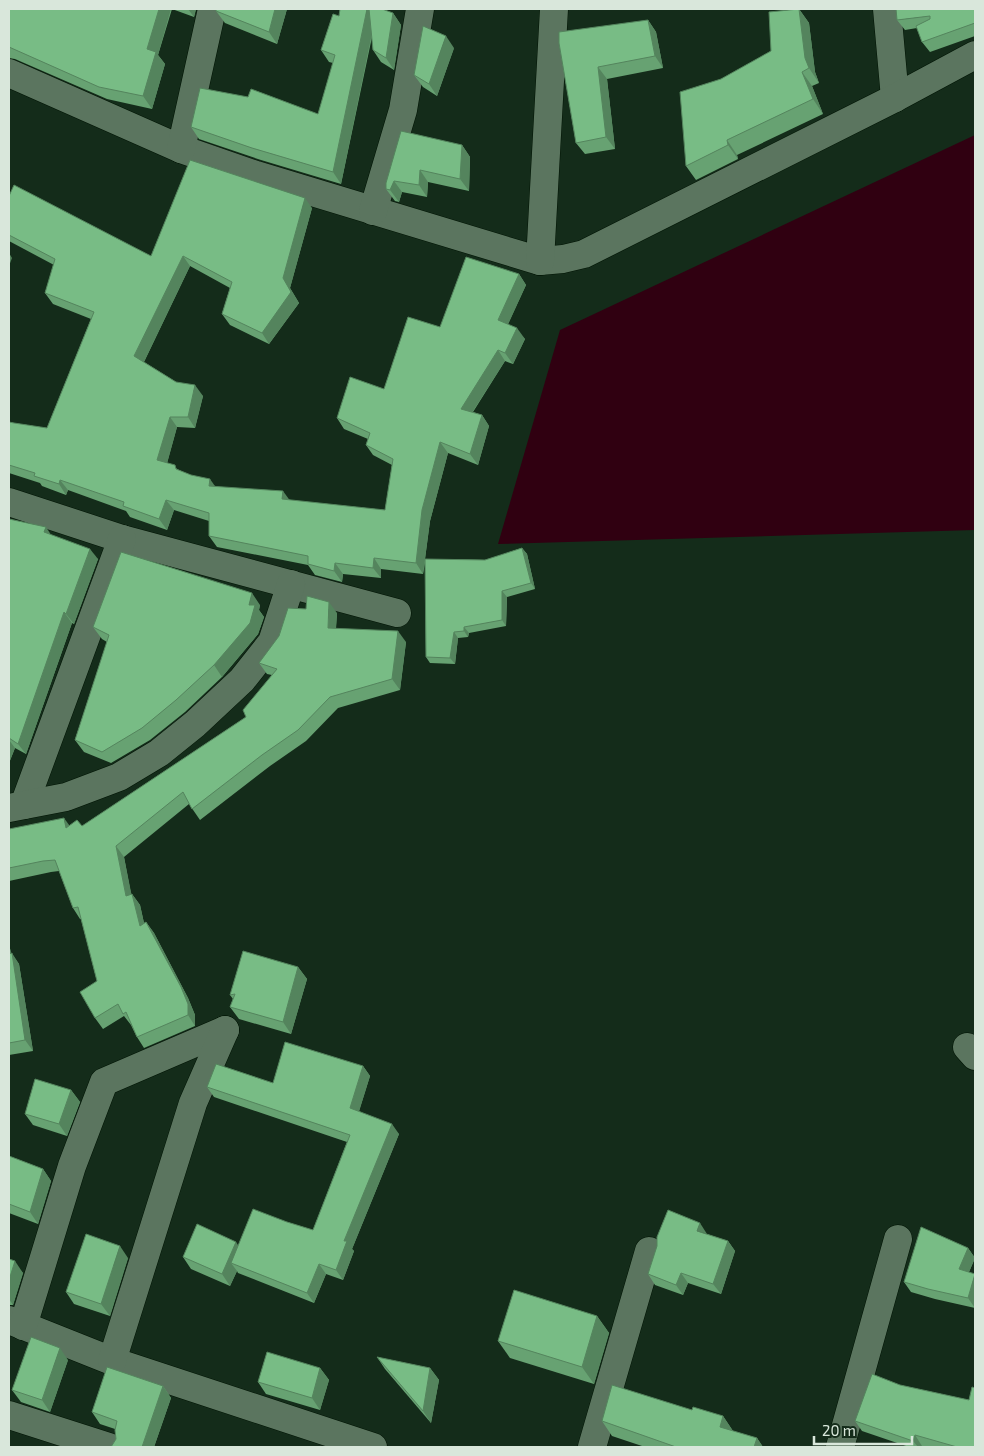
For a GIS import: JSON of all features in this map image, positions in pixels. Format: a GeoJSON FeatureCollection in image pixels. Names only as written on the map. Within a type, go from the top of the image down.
{"type":"FeatureCollection","features":[{"type":"Feature","properties":{"kind":"street"},"geometry":{"type":"LineString","coordinates":[[181,149],[212,9]]}},
{"type":"Feature","properties":{"kind":"street"},"geometry":{"type":"LineString","coordinates":[[373,211],[403,110],[420,9]]}},
{"type":"Feature","properties":{"kind":"street"},"geometry":{"type":"LineString","coordinates":[[540,260],[554,9]]}},
{"type":"Feature","properties":{"kind":"street"},"geometry":{"type":"LineString","coordinates":[[886,9],[895,98]]}},
{"type":"Feature","properties":{"kind":"street"},"geometry":{"type":"LineString","coordinates":[[9,73],[181,149],[256,175],[540,260],[563,259],[584,254],[895,98],[975,55]]}},
{"type":"Feature","properties":{"kind":"street"},"geometry":{"type":"LineString","coordinates":[[9,502],[122,539],[397,613]]}},
{"type":"Feature","properties":{"kind":"street"},"geometry":{"type":"LineString","coordinates":[[16,806],[122,539]]}},
{"type":"Feature","properties":{"kind":"street"},"geometry":{"type":"LineString","coordinates":[[16,806],[66,797],[120,777],[159,753],[195,724],[242,680],[272,642],[291,584]]}},
{"type":"Feature","properties":{"kind":"street"},"geometry":{"type":"LineString","coordinates":[[112,1361],[193,1103],[226,1030],[104,1082],[16,1323],[112,1361],[373,1447]]}},
{"type":"Feature","properties":{"kind":"street"},"geometry":{"type":"LineString","coordinates":[[840,1447],[898,1240]]}},
{"type":"Feature","properties":{"kind":"street"},"geometry":{"type":"LineString","coordinates":[[592,1447],[649,1251]]}},
{"type":"Feature","properties":{"kind":"street"},"geometry":{"type":"LineString","coordinates":[[9,1415],[109,1447]]}},
{"type":"Feature","properties":{"kind":"shaded area"},"geometry":{"type":"Polygon","coordinates":[[[975,135],[975,530],[498,544],[560,330],[975,135]]]}},
{"type":"Feature","properties":{"kind":"building"},"geometry":{"type":"Polygon","coordinates":[[[9,9],[159,9],[147,49],[156,52],[143,96],[99,87],[9,47],[9,9]]]}},
{"type":"Feature","properties":{"kind":"building"},"geometry":{"type":"Polygon","coordinates":[[[216,9],[275,9],[269,32],[216,11],[216,9]]]}},
{"type":"Feature","properties":{"kind":"building"},"geometry":{"type":"Polygon","coordinates":[[[340,9],[367,9],[333,172],[252,148],[191,127],[200,88],[248,97],[251,89],[318,114],[335,55],[321,50],[333,14],[339,16],[340,9]]]}},
{"type":"Feature","properties":{"kind":"building"},"geometry":{"type":"Polygon","coordinates":[[[369,9],[382,9],[393,13],[386,58],[373,50],[369,9]]]}},
{"type":"Feature","properties":{"kind":"building"},"geometry":{"type":"Polygon","coordinates":[[[799,9],[805,58],[809,68],[802,72],[813,99],[727,140],[728,145],[686,166],[680,92],[721,79],[771,51],[769,12],[799,9]]]}},
{"type":"Feature","properties":{"kind":"building"},"geometry":{"type":"Polygon","coordinates":[[[896,9],[975,9],[975,23],[922,42],[916,26],[930,19],[930,16],[897,20],[896,9]]]}},
{"type":"Feature","properties":{"kind":"building"},"geometry":{"type":"Polygon","coordinates":[[[648,20],[655,56],[598,67],[606,137],[576,143],[559,43],[559,32],[648,20]]]}},
{"type":"Feature","properties":{"kind":"building"},"geometry":{"type":"Polygon","coordinates":[[[423,26],[446,36],[429,84],[414,75],[423,26]]]}},
{"type":"Feature","properties":{"kind":"building"},"geometry":{"type":"Polygon","coordinates":[[[401,131],[462,145],[460,179],[420,170],[419,185],[394,181],[390,190],[386,189],[386,183],[401,131]]]}},
{"type":"Feature","properties":{"kind":"building"},"geometry":{"type":"Polygon","coordinates":[[[190,160],[305,198],[283,278],[291,292],[262,333],[222,314],[232,282],[183,256],[134,356],[176,382],[195,385],[188,417],[170,417],[157,460],[175,465],[176,469],[191,475],[210,479],[209,486],[283,491],[282,499],[385,510],[393,459],[366,445],[370,433],[337,418],[350,377],[384,389],[408,317],[440,327],[466,257],[519,274],[498,320],[517,328],[505,353],[498,350],[461,409],[482,415],[470,454],[440,442],[422,510],[416,563],[374,558],[373,568],[335,563],[334,571],[308,564],[308,556],[209,536],[209,513],[166,500],[159,519],[123,506],[124,502],[60,480],[59,484],[34,476],[35,473],[9,465],[9,422],[47,428],[94,312],[45,293],[55,259],[9,235],[9,196],[14,185],[151,256],[190,160]]]}},
{"type":"Feature","properties":{"kind":"building"},"geometry":{"type":"Polygon","coordinates":[[[9,519],[46,527],[44,532],[90,549],[66,614],[64,612],[18,744],[9,738],[9,519]]]}},
{"type":"Feature","properties":{"kind":"building"},"geometry":{"type":"Polygon","coordinates":[[[522,548],[531,583],[502,591],[502,620],[464,627],[464,631],[454,632],[450,658],[426,657],[425,559],[485,560],[522,548]]]}},
{"type":"Feature","properties":{"kind":"building"},"geometry":{"type":"Polygon","coordinates":[[[121,552],[252,593],[249,605],[255,605],[250,623],[214,665],[142,728],[102,752],[75,740],[109,635],[93,627],[121,552]]]}},
{"type":"Feature","properties":{"kind":"building"},"geometry":{"type":"Polygon","coordinates":[[[307,596],[329,602],[328,628],[398,631],[392,679],[330,697],[298,730],[192,809],[183,792],[116,846],[126,896],[132,894],[140,926],[146,922],[181,987],[188,1004],[188,1015],[137,1037],[126,1012],[123,1014],[118,1004],[95,1018],[80,992],[97,981],[78,907],[73,908],[55,860],[9,868],[9,829],[64,818],[66,828],[77,820],[82,826],[246,717],[243,710],[277,669],[259,663],[279,636],[288,608],[306,609],[307,596]]]}},
{"type":"Feature","properties":{"kind":"building"},"geometry":{"type":"Polygon","coordinates":[[[243,951],[298,967],[283,1022],[230,1007],[235,994],[230,995],[243,951]]]}},
{"type":"Feature","properties":{"kind":"building"},"geometry":{"type":"Polygon","coordinates":[[[12,953],[25,1040],[9,1043],[9,954],[12,953]]]}},
{"type":"Feature","properties":{"kind":"building"},"geometry":{"type":"Polygon","coordinates":[[[285,1042],[363,1066],[350,1108],[392,1124],[344,1241],[347,1241],[336,1270],[319,1264],[307,1293],[231,1263],[253,1209],[313,1230],[350,1135],[207,1087],[216,1064],[273,1083],[285,1042]]]}},
{"type":"Feature","properties":{"kind":"building"},"geometry":{"type":"Polygon","coordinates":[[[35,1079],[71,1090],[59,1124],[25,1114],[35,1079]]]}},
{"type":"Feature","properties":{"kind":"building"},"geometry":{"type":"Polygon","coordinates":[[[9,1156],[43,1169],[30,1212],[9,1204],[9,1156]]]}},
{"type":"Feature","properties":{"kind":"building"},"geometry":{"type":"Polygon","coordinates":[[[668,1210],[700,1223],[697,1231],[728,1241],[713,1284],[681,1273],[676,1285],[648,1274],[657,1246],[657,1237],[668,1210]]]}},
{"type":"Feature","properties":{"kind":"building"},"geometry":{"type":"Polygon","coordinates":[[[197,1224],[236,1242],[222,1274],[183,1257],[197,1224]]]}},
{"type":"Feature","properties":{"kind":"building"},"geometry":{"type":"Polygon","coordinates":[[[921,1227],[968,1248],[959,1269],[975,1274],[968,1298],[904,1282],[921,1227]]]}},
{"type":"Feature","properties":{"kind":"building"},"geometry":{"type":"Polygon","coordinates":[[[86,1234],[120,1246],[101,1304],[66,1292],[86,1234]]]}},
{"type":"Feature","properties":{"kind":"building"},"geometry":{"type":"Polygon","coordinates":[[[9,1259],[15,1261],[9,1280],[9,1259]]]}},
{"type":"Feature","properties":{"kind":"building"},"geometry":{"type":"Polygon","coordinates":[[[514,1290],[597,1316],[582,1367],[498,1341],[514,1290]]]}},
{"type":"Feature","properties":{"kind":"building"},"geometry":{"type":"Polygon","coordinates":[[[31,1337],[60,1348],[42,1400],[12,1390],[31,1337]]]}},
{"type":"Feature","properties":{"kind":"building"},"geometry":{"type":"Polygon","coordinates":[[[267,1352],[320,1368],[312,1398],[258,1382],[267,1352]]]}},
{"type":"Feature","properties":{"kind":"building"},"geometry":{"type":"Polygon","coordinates":[[[377,1357],[430,1368],[423,1411],[377,1357]]]}},
{"type":"Feature","properties":{"kind":"building"},"geometry":{"type":"Polygon","coordinates":[[[107,1367],[163,1386],[142,1447],[111,1447],[116,1439],[117,1421],[92,1412],[107,1367]]]}},
{"type":"Feature","properties":{"kind":"building"},"geometry":{"type":"Polygon","coordinates":[[[872,1374],[900,1385],[969,1400],[972,1387],[975,1388],[975,1447],[957,1447],[915,1435],[913,1441],[855,1421],[872,1374]]]}},
{"type":"Feature","properties":{"kind":"building"},"geometry":{"type":"Polygon","coordinates":[[[612,1385],[692,1410],[693,1407],[723,1416],[720,1427],[757,1438],[754,1447],[676,1447],[602,1421],[612,1385]]]}}]}
